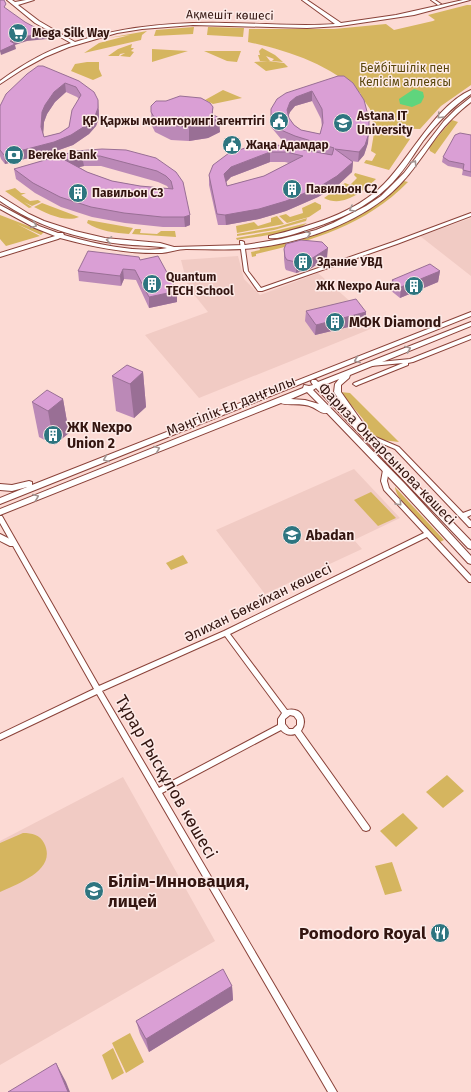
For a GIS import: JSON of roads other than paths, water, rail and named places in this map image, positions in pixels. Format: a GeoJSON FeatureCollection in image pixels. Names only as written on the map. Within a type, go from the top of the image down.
{"type":"FeatureCollection","features":[{"type":"Feature","properties":{"kind":"street"},"geometry":{"type":"LineString","coordinates":[[12,1],[32,0]]}},
{"type":"Feature","properties":{"kind":"street"},"geometry":{"type":"LineString","coordinates":[[304,0],[338,23]]}},
{"type":"Feature","properties":{"kind":"street"},"geometry":{"type":"LineString","coordinates":[[433,0],[439,4]]}},
{"type":"Feature","properties":{"kind":"street","name":"Ақмешіт көшесі"},"geometry":{"type":"LineString","coordinates":[[338,23],[386,16],[454,0]]}},
{"type":"Feature","properties":{"kind":"street","name":"Ақмешіт көшесі"},"geometry":{"type":"LineString","coordinates":[[0,76],[38,53],[72,42],[118,31],[170,25],[338,23],[403,17],[468,0]]}},
{"type":"Feature","properties":{"kind":"street"},"geometry":{"type":"LineString","coordinates":[[12,1],[37,22],[72,42]]}},
{"type":"Feature","properties":{"kind":"street","name":"Ақмешіт көшесі"},"geometry":{"type":"LineString","coordinates":[[0,83],[37,59],[72,42]]}},
{"type":"Feature","properties":{"kind":"street"},"geometry":{"type":"LineString","coordinates":[[242,245],[317,224],[344,214],[369,199],[397,173],[440,116],[471,92]]}},
{"type":"Feature","properties":{"kind":"street"},"geometry":{"type":"LineString","coordinates":[[0,207],[28,223],[60,235],[112,247],[163,251],[176,248],[271,243],[312,232],[343,221],[369,207],[388,193],[403,178],[436,132],[456,111],[471,99]]}},
{"type":"Feature","properties":{"kind":"street"},"geometry":{"type":"LineString","coordinates":[[0,198],[33,218],[66,230],[111,240],[164,245],[176,248]]}},
{"type":"Feature","properties":{"kind":"street"},"geometry":{"type":"LineString","coordinates":[[242,245],[246,271],[260,290],[395,243],[471,214]]}},
{"type":"Feature","properties":{"kind":"street"},"geometry":{"type":"LineString","coordinates":[[0,255],[60,235],[66,230]]}},
{"type":"Feature","properties":{"kind":"street","name":"Мәңгілік Ел даңғылы"},"geometry":{"type":"LineString","coordinates":[[0,501],[471,314]]}},
{"type":"Feature","properties":{"kind":"street","name":"Мәңгілік Ел даңғылы"},"geometry":{"type":"LineString","coordinates":[[0,512],[471,324]]}},
{"type":"Feature","properties":{"kind":"street"},"geometry":{"type":"LineString","coordinates":[[356,384],[471,337]]}},
{"type":"Feature","properties":{"kind":"street"},"geometry":{"type":"LineString","coordinates":[[411,362],[368,365],[342,379],[338,384],[337,390],[340,399],[359,422],[362,433],[397,448],[471,525]]}},
{"type":"Feature","properties":{"kind":"street","name":"Фариза Оңғарсынова көшесі"},"geometry":{"type":"LineString","coordinates":[[311,378],[471,546]]}},
{"type":"Feature","properties":{"kind":"street","name":"Фариза Оңғарсынова көшесі"},"geometry":{"type":"LineString","coordinates":[[301,382],[471,561]]}},
{"type":"Feature","properties":{"kind":"street"},"geometry":{"type":"LineString","coordinates":[[252,411],[286,401],[302,401],[320,408],[337,419]]}},
{"type":"Feature","properties":{"kind":"street"},"geometry":{"type":"LineString","coordinates":[[0,487],[12,488],[25,486],[87,466]]}},
{"type":"Feature","properties":{"kind":"street"},"geometry":{"type":"LineString","coordinates":[[386,470],[384,481],[386,489],[471,580]]}},
{"type":"Feature","properties":{"kind":"street"},"geometry":{"type":"LineString","coordinates":[[421,507],[443,522],[471,552]]}},
{"type":"Feature","properties":{"kind":"street"},"geometry":{"type":"LineString","coordinates":[[463,516],[471,512]]}},
{"type":"Feature","properties":{"kind":"street","name":"Тұрар Рысқұлов көшесі"},"geometry":{"type":"LineString","coordinates":[[0,518],[98,690],[333,1092]]}},
{"type":"Feature","properties":{"kind":"street","name":"Әлихан Бөкейхан көшесі"},"geometry":{"type":"LineString","coordinates":[[0,737],[98,690],[226,633],[428,534]]}},
{"type":"Feature","properties":{"kind":"street"},"geometry":{"type":"LineString","coordinates":[[0,538],[14,544]]}},
{"type":"Feature","properties":{"kind":"street"},"geometry":{"type":"LineString","coordinates":[[226,633],[286,713]]}},
{"type":"Feature","properties":{"kind":"street"},"geometry":{"type":"LineString","coordinates":[[286,713],[296,713],[301,717],[302,723],[296,730],[290,731],[282,726],[281,720],[286,713]]}},
{"type":"Feature","properties":{"kind":"street"},"geometry":{"type":"LineString","coordinates":[[158,792],[282,726]]}},
{"type":"Feature","properties":{"kind":"street"},"geometry":{"type":"LineString","coordinates":[[296,730],[366,828]]}},
{"type":"Feature","properties":{"kind":"place","name":"Mega Silk Way"},"geometry":{"type":"Point","coordinates":[18,33]}},
{"type":"Feature","properties":{"kind":"place","name":"ҚР Қаржы мониторингі агенттігі"},"geometry":{"type":"Point","coordinates":[279,121]}},
{"type":"Feature","properties":{"kind":"place","name":"Astana IT University"},"geometry":{"type":"Point","coordinates":[343,123]}},
{"type":"Feature","properties":{"kind":"place","name":"Жаңа Адамдар"},"geometry":{"type":"Point","coordinates":[232,145]}},
{"type":"Feature","properties":{"kind":"place","name":"Bereke Bank"},"geometry":{"type":"Point","coordinates":[14,155]}},
{"type":"Feature","properties":{"kind":"place","name":"Павильон С2"},"geometry":{"type":"Point","coordinates":[292,189]}},
{"type":"Feature","properties":{"kind":"place","name":"Павильон С3"},"geometry":{"type":"Point","coordinates":[78,193]}},
{"type":"Feature","properties":{"kind":"place","name":"Здание УВД"},"geometry":{"type":"Point","coordinates":[303,262]}},
{"type":"Feature","properties":{"kind":"place","name":"Quantum TECH School"},"geometry":{"type":"Point","coordinates":[152,284]}},
{"type":"Feature","properties":{"kind":"place","name":"ЖК Nexpo Aura"},"geometry":{"type":"Point","coordinates":[414,286]}},
{"type":"Feature","properties":{"kind":"place","name":"МФК Diamond"},"geometry":{"type":"Point","coordinates":[335,322]}},
{"type":"Feature","properties":{"kind":"place","name":"ЖК Nexpo Union 2"},"geometry":{"type":"Point","coordinates":[53,435]}},
{"type":"Feature","properties":{"kind":"place","name":"Abadan"},"geometry":{"type":"Point","coordinates":[292,535]}},
{"type":"Feature","properties":{"kind":"place","name":"Білім-Инновация, лицей"},"geometry":{"type":"Point","coordinates":[94,891]}},
{"type":"Feature","properties":{"kind":"place","name":"Pomodoro Royal"},"geometry":{"type":"Point","coordinates":[440,933]}},
{"type":"Feature","properties":{"kind":"park label","name":"Бейбітшілік пен Келісім аллеясы"},"geometry":{"type":"Point","coordinates":[405,75]}}]}
